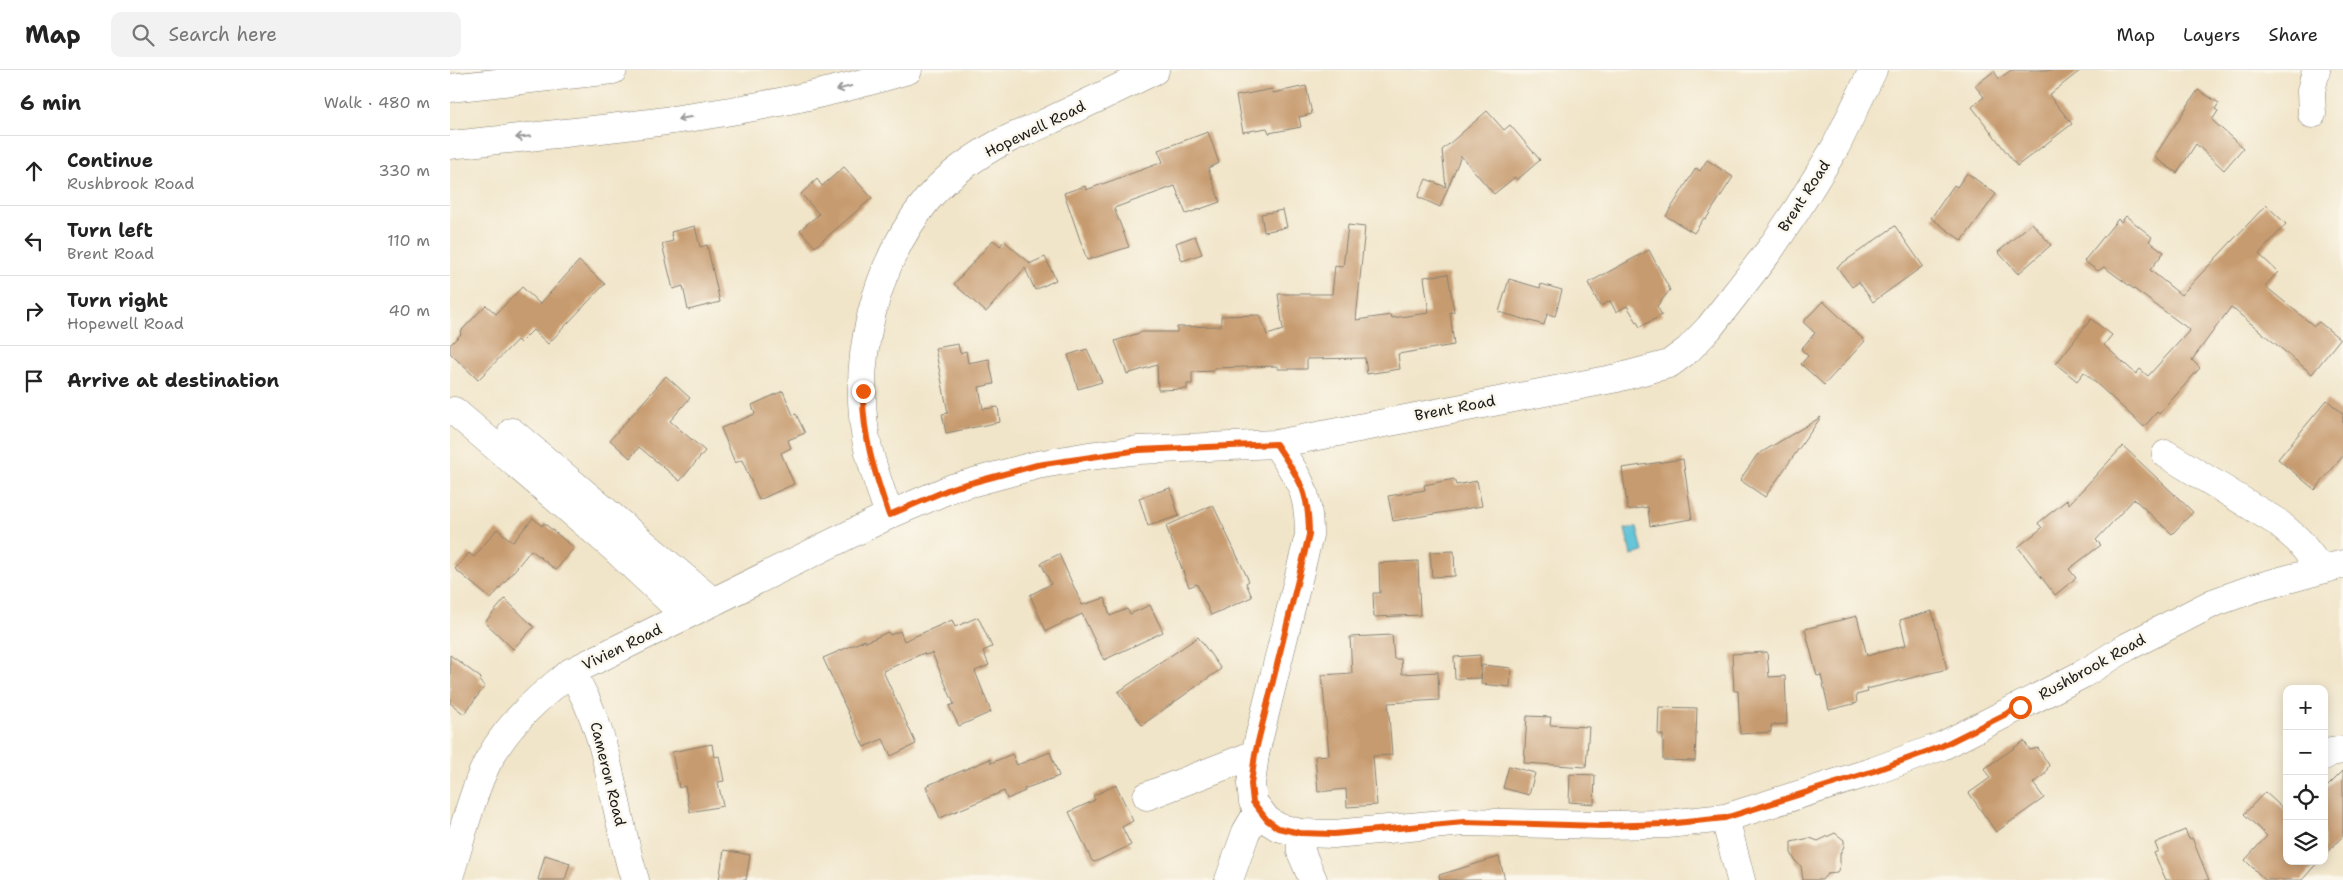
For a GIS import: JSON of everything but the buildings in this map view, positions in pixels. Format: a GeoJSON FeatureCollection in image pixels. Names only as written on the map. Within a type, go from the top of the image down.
{"type":"FeatureCollection","features":[{"type":"Feature","properties":{"kind":"main road"},"geometry":{"type":"LineString","coordinates":[[450,88],[613,70]]}},
{"type":"Feature","properties":{"kind":"main road"},"geometry":{"type":"LineString","coordinates":[[450,145],[646,124],[754,107],[834,90],[908,70]]}},
{"type":"Feature","properties":{"kind":"main road","name":"Hopewell Road"},"geometry":{"type":"LineString","coordinates":[[889,515],[866,439],[863,404],[863,368],[870,323],[882,279],[902,236],[928,199],[960,170],[992,147],[1155,70]]}},
{"type":"Feature","properties":{"kind":"main road","name":"Brent Road"},"geometry":{"type":"LineString","coordinates":[[889,515],[952,488],[1037,465],[1139,450],[1276,444],[1617,378],[1669,364],[1688,350],[1709,328],[1769,251],[1836,146],[1873,70]]}},
{"type":"Feature","properties":{"kind":"main road"},"geometry":{"type":"LineString","coordinates":[[2312,114],[2312,91],[2316,70]]}},
{"type":"Feature","properties":{"kind":"main road"},"geometry":{"type":"LineString","coordinates":[[454,411],[613,547],[686,616]]}},
{"type":"Feature","properties":{"kind":"main road"},"geometry":{"type":"LineString","coordinates":[[512,432],[713,602]]}},
{"type":"Feature","properties":{"kind":"main road","name":"Rushbrook Road"},"geometry":{"type":"LineString","coordinates":[[1276,444],[1305,492],[1309,513],[1309,535],[1255,754],[1251,784],[1253,802],[1267,820],[1278,828],[1300,833],[1334,834],[1464,822],[1602,826],[1666,824],[1725,818],[1874,771],[1942,746],[2083,674],[2176,621],[2213,603],[2255,588],[2332,566]]}},
{"type":"Feature","properties":{"kind":"main road"},"geometry":{"type":"LineString","coordinates":[[2166,454],[2278,522],[2332,566]]}},
{"type":"Feature","properties":{"kind":"main road","name":"Vivien Road"},"geometry":{"type":"LineString","coordinates":[[450,874],[481,777],[501,742],[521,715],[544,693],[572,672],[889,515]]}},
{"type":"Feature","properties":{"kind":"main road","name":"Cameron Road"},"geometry":{"type":"LineString","coordinates":[[572,672],[591,707],[635,880]]}},
{"type":"Feature","properties":{"kind":"main road"},"geometry":{"type":"LineString","coordinates":[[2328,754],[2343,750]]}},
{"type":"Feature","properties":{"kind":"main road"},"geometry":{"type":"LineString","coordinates":[[1147,796],[1255,754]]}},
{"type":"Feature","properties":{"kind":"main road"},"geometry":{"type":"LineString","coordinates":[[1228,880],[1246,832],[1259,810]]}},
{"type":"Feature","properties":{"kind":"main road"},"geometry":{"type":"LineString","coordinates":[[1725,818],[1741,880]]}},
{"type":"Feature","properties":{"kind":"main road"},"geometry":{"type":"LineString","coordinates":[[1300,833],[1301,852],[1313,880]]}},
{"type":"Feature","properties":{"kind":"water"},"geometry":{"type":"Polygon","coordinates":[[[1637,527],[1643,552],[1631,555],[1625,529],[1637,527]]]}},
{"type":"Feature","properties":{"kind":"route"},"geometry":{"type":"LineString","coordinates":[[863,391],[866,439],[889,515],[952,488],[1037,465],[1139,450],[1276,444],[1305,492],[1309,513],[1309,535],[1304,561],[1255,754],[1251,784],[1253,802],[1267,820],[1278,828],[1300,833],[1334,834],[1425,824],[1464,822],[1602,826],[1666,824],[1725,818],[1874,771],[1942,746],[2020,707]]}}]}
